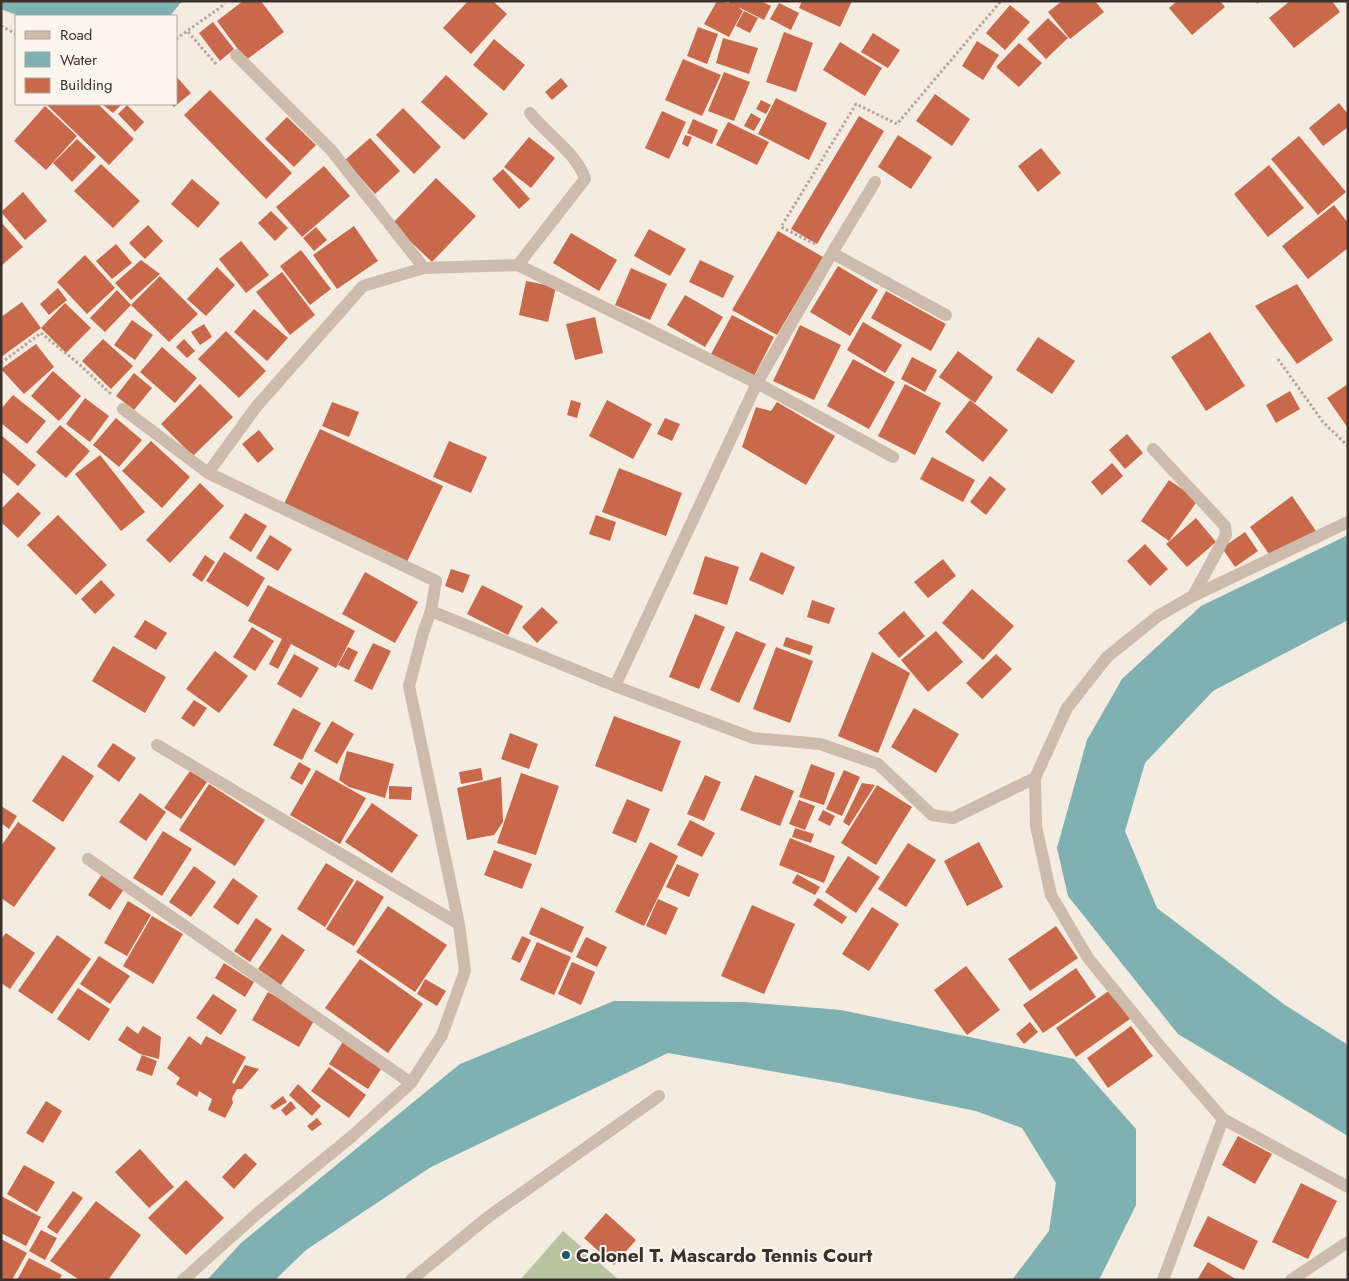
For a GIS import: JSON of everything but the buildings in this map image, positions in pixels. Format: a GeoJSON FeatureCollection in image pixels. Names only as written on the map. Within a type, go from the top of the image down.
{"type":"FeatureCollection","features":[{"type":"Feature","properties":{"kind":"street"},"geometry":{"type":"LineString","coordinates":[[236,55],[331,150],[424,268]]}},
{"type":"Feature","properties":{"kind":"street"},"geometry":{"type":"LineString","coordinates":[[518,265],[584,179],[583,172],[564,147],[540,127],[530,114]]}},
{"type":"Feature","properties":{"kind":"street"},"geometry":{"type":"LineString","coordinates":[[616,686],[758,383],[832,252],[875,182]]}},
{"type":"Feature","properties":{"kind":"street"},"geometry":{"type":"LineString","coordinates":[[832,252],[946,315]]}},
{"type":"Feature","properties":{"kind":"street"},"geometry":{"type":"LineString","coordinates":[[208,473],[256,407],[363,286],[424,268],[518,265],[758,383],[893,457]]}},
{"type":"Feature","properties":{"kind":"street"},"geometry":{"type":"LineString","coordinates":[[123,409],[208,473],[436,581],[431,611],[423,633],[410,686],[459,924],[465,971],[442,1035],[410,1083],[350,1138],[259,1212],[183,1280]]}},
{"type":"Feature","properties":{"kind":"street"},"geometry":{"type":"LineString","coordinates":[[1153,450],[1225,526],[1226,535],[1193,596]]}},
{"type":"Feature","properties":{"kind":"street"},"geometry":{"type":"LineString","coordinates":[[1348,522],[1193,596],[1158,616],[1107,657],[1068,708],[1034,778],[1036,826],[1051,895],[1088,958],[1164,1051],[1223,1119],[1348,1188]]}},
{"type":"Feature","properties":{"kind":"street"},"geometry":{"type":"LineString","coordinates":[[431,611],[616,686],[753,738],[820,744],[878,764],[932,814],[953,818],[1034,778]]}},
{"type":"Feature","properties":{"kind":"street"},"geometry":{"type":"LineString","coordinates":[[157,745],[459,924]]}},
{"type":"Feature","properties":{"kind":"street"},"geometry":{"type":"LineString","coordinates":[[88,858],[410,1083]]}},
{"type":"Feature","properties":{"kind":"street"},"geometry":{"type":"LineString","coordinates":[[411,1280],[488,1217],[659,1096]]}},
{"type":"Feature","properties":{"kind":"street"},"geometry":{"type":"LineString","coordinates":[[1163,1280],[1223,1119]]}},
{"type":"Feature","properties":{"kind":"street"},"geometry":{"type":"LineString","coordinates":[[1292,1280],[1348,1242]]}},
{"type":"Feature","properties":{"kind":"path"},"geometry":{"type":"LineString","coordinates":[[832,252],[781,227],[856,104],[897,124],[1001,1]]}},
{"type":"Feature","properties":{"kind":"path"},"geometry":{"type":"LineString","coordinates":[[1256,1],[1260,5]]}},
{"type":"Feature","properties":{"kind":"path"},"geometry":{"type":"LineString","coordinates":[[178,38],[225,4]]}},
{"type":"Feature","properties":{"kind":"path"},"geometry":{"type":"LineString","coordinates":[[1,26],[15,33]]}},
{"type":"Feature","properties":{"kind":"path"},"geometry":{"type":"LineString","coordinates":[[188,32],[221,69],[236,55]]}},
{"type":"Feature","properties":{"kind":"path"},"geometry":{"type":"LineString","coordinates":[[1,363],[42,333],[79,364],[113,396],[123,409]]}},
{"type":"Feature","properties":{"kind":"path"},"geometry":{"type":"LineString","coordinates":[[1278,359],[1323,422],[1348,446]]}},
{"type":"Feature","properties":{"kind":"green space","name":"Colonel T. Mascardo Tennis Court"},"geometry":{"type":"Polygon","coordinates":[[[563,1231],[619,1280],[520,1280],[563,1231]]]}},
{"type":"Feature","properties":{"kind":"water"},"geometry":{"type":"Polygon","coordinates":[[[1,1],[182,1],[171,15],[16,15],[1,9],[1,1]]]}},
{"type":"Feature","properties":{"kind":"water"},"geometry":{"type":"Polygon","coordinates":[[[1348,535],[1348,620],[1213,691],[1145,763],[1125,831],[1157,908],[1285,1005],[1348,1045],[1348,1136],[1178,1034],[1068,896],[1057,848],[1087,740],[1122,679],[1201,606],[1348,535]]]}},
{"type":"Feature","properties":{"kind":"water"},"geometry":{"type":"Polygon","coordinates":[[[614,1001],[744,1002],[841,1010],[1074,1059],[1136,1129],[1136,1205],[1099,1280],[1012,1280],[1049,1231],[1056,1183],[1022,1128],[976,1111],[839,1083],[668,1053],[431,1167],[306,1250],[275,1280],[207,1280],[241,1243],[460,1064],[614,1001]]]}},
{"type":"Feature","properties":{"kind":"place","name":"Colonel T. Mascardo Tennis Court"},"geometry":{"type":"Point","coordinates":[566,1255]}}]}
